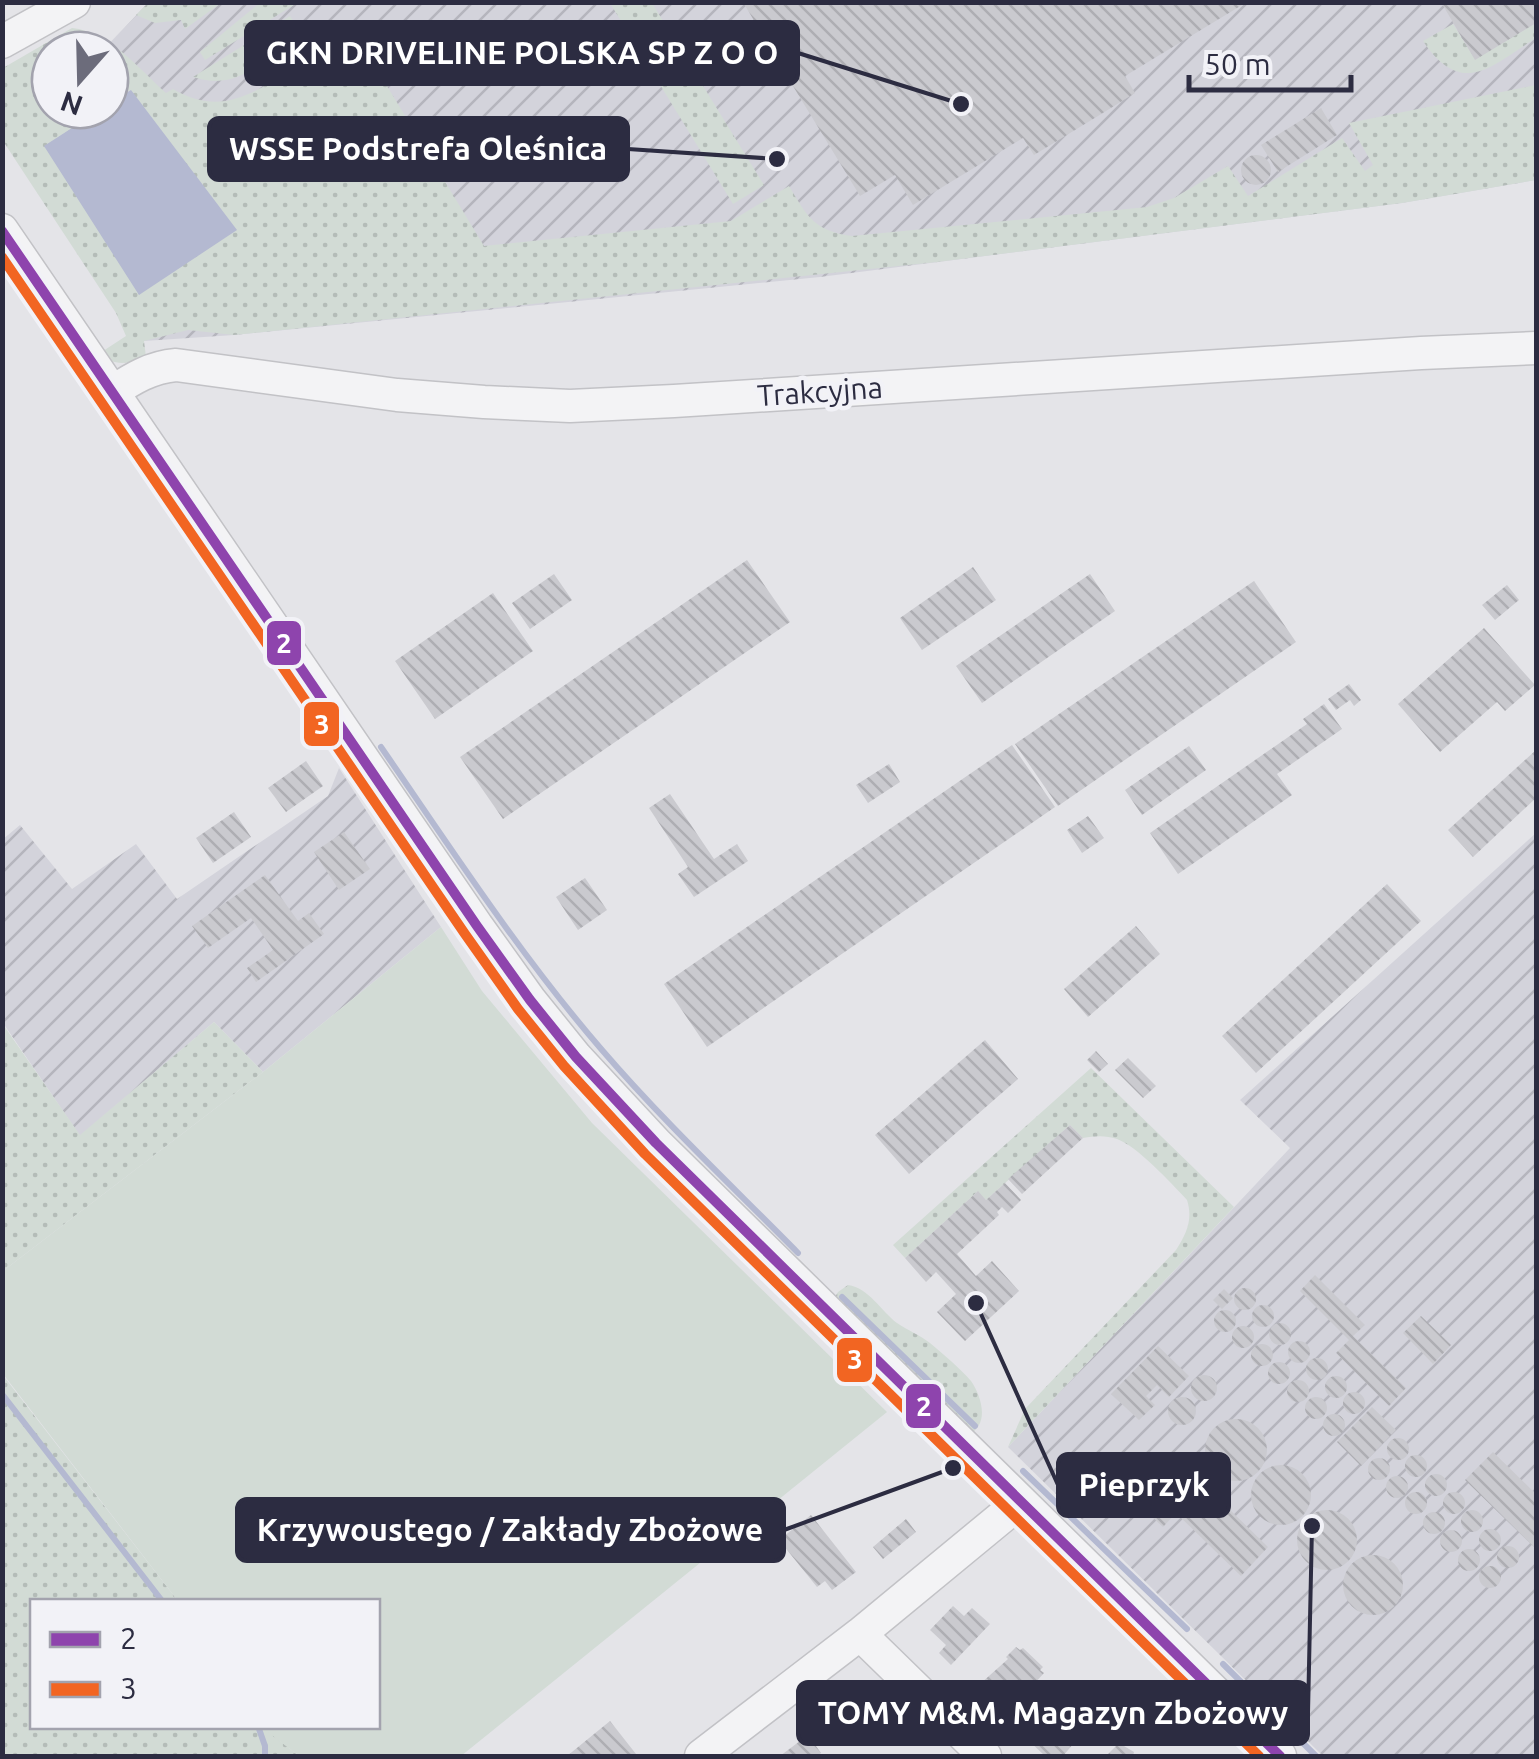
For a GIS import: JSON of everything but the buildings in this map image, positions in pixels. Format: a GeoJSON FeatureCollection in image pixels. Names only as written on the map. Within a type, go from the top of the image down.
{"type":"FeatureCollection","features":[{"type":"Feature","properties":{"kind":"street"},"geometry":{"type":"LineString","coordinates":[[2,42],[74,2]]}},
{"type":"Feature","properties":{"kind":"street"},"geometry":{"type":"LineString","coordinates":[[2,230],[466,911],[576,1057],[656,1143],[1280,1756]]}},
{"type":"Feature","properties":{"kind":"street","name":"Trakcyjna"},"geometry":{"type":"LineString","coordinates":[[112,392],[146,372],[176,365],[397,395],[570,406],[1536,348]]}},
{"type":"Feature","properties":{"kind":"street"},"geometry":{"type":"LineString","coordinates":[[701,1756],[860,1634],[1020,1502]]}},
{"type":"Feature","properties":{"kind":"street"},"geometry":{"type":"LineString","coordinates":[[860,1634],[984,1756]]}},
{"type":"Feature","properties":{"kind":"shaded area"},"geometry":{"type":"Polygon","coordinates":[[[148,2],[221,3],[185,29],[181,20],[155,23],[136,15],[148,2]]]}},
{"type":"Feature","properties":{"kind":"shaded area"},"geometry":{"type":"Polygon","coordinates":[[[261,2],[297,3],[205,60],[200,52],[261,2]]]}},
{"type":"Feature","properties":{"kind":"shaded area"},"geometry":{"type":"Polygon","coordinates":[[[148,3],[1536,3],[1536,180],[1402,203],[820,277],[144,341],[2,126],[30,117],[30,130],[130,130],[130,30],[122,30],[148,3]]]}},
{"type":"Feature","properties":{"kind":"shaded area"},"geometry":{"type":"Polygon","coordinates":[[[610,3],[652,3],[764,185],[733,204],[610,3]]]}},
{"type":"Feature","properties":{"kind":"shaded area"},"geometry":{"type":"Polygon","coordinates":[[[290,16],[299,30],[251,70],[226,80],[193,77],[290,16]]]}},
{"type":"Feature","properties":{"kind":"shaded area"},"geometry":{"type":"Polygon","coordinates":[[[1536,23],[1536,38],[1477,72],[1451,69],[1423,41],[1453,24],[1475,59],[1536,23]]]}},
{"type":"Feature","properties":{"kind":"shaded area"},"geometry":{"type":"Polygon","coordinates":[[[363,30],[373,36],[370,58],[484,246],[731,221],[789,186],[820,226],[852,236],[1147,207],[1174,198],[1228,166],[1248,196],[1342,138],[1365,171],[1373,165],[1349,123],[1536,85],[1536,180],[1402,203],[937,262],[234,335],[188,330],[144,341],[146,357],[122,363],[110,361],[100,353],[126,336],[116,313],[3,141],[3,68],[30,52],[30,130],[69,130],[45,146],[139,294],[130,60],[166,93],[173,89],[205,101],[220,101],[261,88],[363,30]]]}},
{"type":"Feature","properties":{"kind":"shaded area"},"geometry":{"type":"Polygon","coordinates":[[[339,768],[441,927],[263,1072],[214,1022],[80,1136],[3,1023],[2,840],[20,825],[72,889],[136,844],[177,899],[328,796],[339,768]]]}},
{"type":"Feature","properties":{"kind":"shaded area"},"geometry":{"type":"Polygon","coordinates":[[[1536,833],[1536,1756],[1323,1756],[1008,1447],[1290,1148],[1240,1100],[1536,833]]]}},
{"type":"Feature","properties":{"kind":"shaded area"},"geometry":{"type":"Polygon","coordinates":[[[441,927],[482,991],[592,1123],[887,1412],[461,1756],[299,1756],[268,1732],[380,1729],[380,1599],[176,1599],[3,1374],[3,1271],[263,1072],[441,927]]]}},
{"type":"Feature","properties":{"kind":"shaded area"},"geometry":{"type":"Polygon","coordinates":[[[214,1022],[263,1072],[3,1271],[2,1023],[80,1135],[214,1022]]]}},
{"type":"Feature","properties":{"kind":"shaded area"},"geometry":{"type":"Polygon","coordinates":[[[1091,1068],[1234,1207],[1008,1447],[1025,1409],[1176,1250],[1188,1226],[1187,1200],[1125,1143],[1108,1137],[1083,1138],[1070,1125],[986,1200],[977,1192],[905,1258],[893,1245],[1091,1068]]]}},
{"type":"Feature","properties":{"kind":"shaded area"},"geometry":{"type":"Polygon","coordinates":[[[848,1285],[862,1291],[897,1323],[930,1343],[971,1381],[982,1410],[975,1430],[968,1435],[835,1297],[848,1285]]]}},
{"type":"Feature","properties":{"kind":"shaded area"},"geometry":{"type":"Polygon","coordinates":[[[2,1374],[176,1599],[30,1599],[30,1729],[270,1729],[299,1756],[3,1756],[2,1374]]]}},
{"type":"Feature","properties":{"kind":"water"},"geometry":{"type":"Polygon","coordinates":[[[130,91],[237,230],[139,295],[44,146],[69,130],[130,130],[130,91]]]}},
{"type":"Feature","properties":{"kind":"waterway"},"geometry":{"type":"LineString","coordinates":[[381,747],[487,902],[572,1014],[649,1102],[798,1253]]}},
{"type":"Feature","properties":{"kind":"waterway"},"geometry":{"type":"LineString","coordinates":[[842,1297],[975,1426]]}},
{"type":"Feature","properties":{"kind":"waterway"},"geometry":{"type":"LineString","coordinates":[[2,1394],[161,1599]]}},
{"type":"Feature","properties":{"kind":"waterway"},"geometry":{"type":"LineString","coordinates":[[1023,1471],[1187,1629]]}},
{"type":"Feature","properties":{"kind":"waterway"},"geometry":{"type":"LineString","coordinates":[[1223,1664],[1316,1756]]}},
{"type":"Feature","properties":{"kind":"waterway"},"geometry":{"type":"LineString","coordinates":[[259,1729],[265,1756]]}},
{"type":"Feature","properties":{"kind":"transit line","name":"2"},"geometry":{"type":"LineString","coordinates":[[2,231],[477,926],[576,1057],[656,1143],[1280,1756]]}},
{"type":"Feature","properties":{"kind":"transit line","name":"3"},"geometry":{"type":"LineString","coordinates":[[2,257],[465,934],[564,1066],[645,1154],[1259,1756]]}},
{"type":"Feature","properties":{"kind":"place","name":"GKN DRIVELINE POLSKA SP Z O O"},"geometry":{"type":"Point","coordinates":[961,104]}},
{"type":"Feature","properties":{"kind":"place","name":"WSSE Podstrefa Oleśnica"},"geometry":{"type":"Point","coordinates":[777,159]}},
{"type":"Feature","properties":{"kind":"place","name":"Pieprzyk"},"geometry":{"type":"Point","coordinates":[976,1303]}},
{"type":"Feature","properties":{"kind":"place","name":"Krzywoustego / Zakłady Zbożowe"},"geometry":{"type":"Point","coordinates":[953,1468]}},
{"type":"Feature","properties":{"kind":"place","name":"TOMY M&M. Magazyn Zbożowy"},"geometry":{"type":"Point","coordinates":[1312,1526]}}]}
